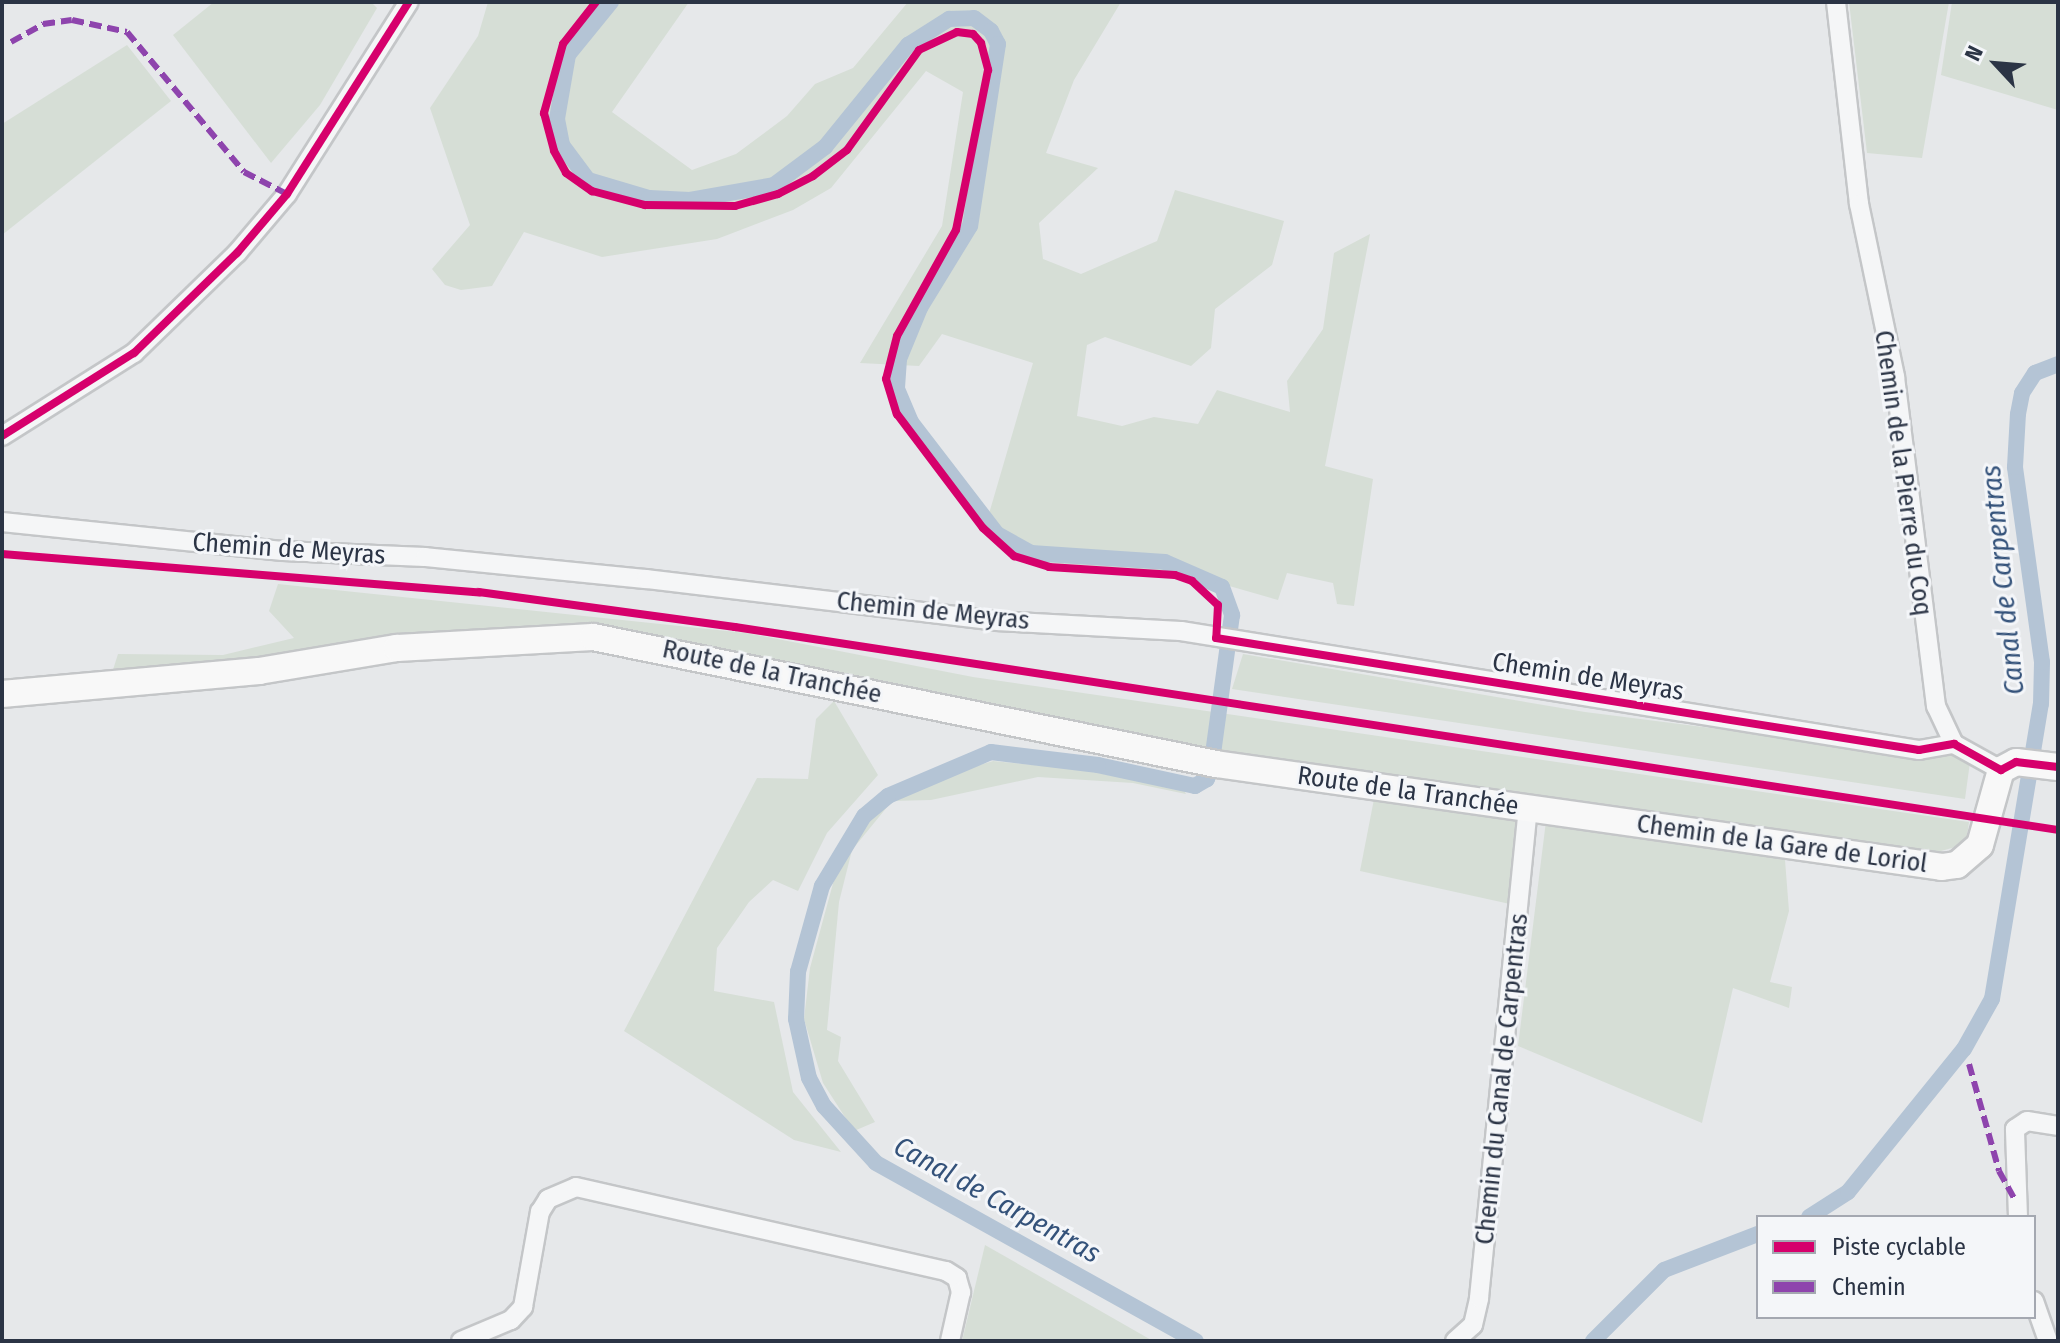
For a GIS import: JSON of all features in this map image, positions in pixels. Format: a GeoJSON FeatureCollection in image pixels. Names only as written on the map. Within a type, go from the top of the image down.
{"type":"FeatureCollection","features":[{"type":"Feature","properties":{"kind":"street"},"geometry":{"type":"LineString","coordinates":[[2,436],[134,353],[237,253],[287,194],[409,2]]}},
{"type":"Feature","properties":{"kind":"street","name":"Chemin de la Pierre du Coq"},"geometry":{"type":"LineString","coordinates":[[1836,2],[1859,204],[1895,377],[1932,676],[1943,728],[1954,744]]}},
{"type":"Feature","properties":{"kind":"street","name":"Chemin de Meyras"},"geometry":{"type":"LineString","coordinates":[[2,522],[283,551],[456,560],[997,621],[1123,625],[1919,750],[1954,744]]}},
{"type":"Feature","properties":{"kind":"street","name":"Route de la Tranchée"},"geometry":{"type":"LineString","coordinates":[[2,694],[259,671],[397,648],[593,637],[1208,762],[1532,809]]}},
{"type":"Feature","properties":{"kind":"street"},"geometry":{"type":"LineString","coordinates":[[1954,744],[2032,766]]}},
{"type":"Feature","properties":{"kind":"street","name":"Chemin de la Gare de Loriol"},"geometry":{"type":"LineString","coordinates":[[1532,809],[1942,867],[1968,857],[1984,831],[1989,800],[2032,766]]}},
{"type":"Feature","properties":{"kind":"street","name":"Chemin du Canal de Carpentras"},"geometry":{"type":"LineString","coordinates":[[1455,1341],[1473,1325],[1479,1298],[1532,809]]}},
{"type":"Feature","properties":{"kind":"street"},"geometry":{"type":"LineString","coordinates":[[2018,1215],[2015,1129],[2027,1121],[2058,1126]]}},
{"type":"Feature","properties":{"kind":"street"},"geometry":{"type":"LineString","coordinates":[[461,1341],[511,1320],[523,1307],[540,1212],[548,1199],[576,1187],[946,1271],[957,1278],[961,1292],[950,1341]]}},
{"type":"Feature","properties":{"kind":"street"},"geometry":{"type":"LineString","coordinates":[[2036,1307],[2048,1341]]}},
{"type":"Feature","properties":{"kind":"shaded area"},"geometry":{"type":"Polygon","coordinates":[[[214,2],[371,2],[377,8],[320,105],[271,163],[173,35],[214,2]]]}},
{"type":"Feature","properties":{"kind":"shaded area"},"geometry":{"type":"Polygon","coordinates":[[[488,2],[689,2],[612,112],[692,170],[736,154],[787,116],[815,84],[853,68],[908,2],[1121,2],[1074,80],[1046,153],[1098,168],[1039,223],[1043,259],[1081,274],[1157,241],[1175,190],[1284,221],[1272,265],[1215,309],[1211,348],[1191,366],[1105,337],[1087,345],[1077,416],[1122,426],[1154,417],[1198,424],[1217,390],[1290,412],[1287,381],[1323,329],[1334,253],[1370,234],[1325,466],[1373,479],[1354,606],[1337,604],[1333,583],[1287,573],[1278,600],[1184,573],[1027,561],[996,538],[986,524],[1033,363],[942,334],[919,366],[860,363],[942,226],[963,92],[926,71],[831,188],[793,210],[717,239],[602,257],[524,232],[492,286],[461,290],[445,285],[432,269],[470,225],[430,108],[478,36],[488,2]]]}},
{"type":"Feature","properties":{"kind":"shaded area"},"geometry":{"type":"Polygon","coordinates":[[[1849,2],[1949,2],[1922,158],[1867,153],[1849,2]]]}},
{"type":"Feature","properties":{"kind":"shaded area"},"geometry":{"type":"Polygon","coordinates":[[[1952,2],[2058,2],[2058,110],[1941,75],[1952,2]]]}},
{"type":"Feature","properties":{"kind":"shaded area"},"geometry":{"type":"Polygon","coordinates":[[[127,45],[171,101],[2,235],[2,124],[127,45]]]}},
{"type":"Feature","properties":{"kind":"shaded area"},"geometry":{"type":"Polygon","coordinates":[[[278,584],[746,633],[973,677],[1969,822],[1966,844],[1934,853],[1315,770],[652,639],[111,676],[118,654],[223,655],[294,638],[269,611],[278,584]]]}},
{"type":"Feature","properties":{"kind":"shaded area"},"geometry":{"type":"Polygon","coordinates":[[[1243,654],[1585,712],[1805,740],[1952,752],[1970,762],[1965,799],[1232,689],[1243,654]]]}},
{"type":"Feature","properties":{"kind":"shaded area"},"geometry":{"type":"Polygon","coordinates":[[[834,701],[878,775],[827,833],[798,891],[773,880],[749,902],[717,948],[714,991],[774,1002],[793,1092],[841,1152],[794,1140],[624,1031],[757,778],[808,779],[816,719],[834,701]]]}},
{"type":"Feature","properties":{"kind":"shaded area"},"geometry":{"type":"Polygon","coordinates":[[[993,761],[1077,769],[1183,789],[1186,794],[1133,783],[1038,777],[931,800],[892,801],[852,850],[839,902],[827,1030],[841,1037],[838,1061],[875,1122],[854,1131],[823,1083],[804,1019],[810,968],[838,865],[870,818],[904,788],[993,761]]]}},
{"type":"Feature","properties":{"kind":"shaded area"},"geometry":{"type":"Polygon","coordinates":[[[1375,794],[1522,814],[1510,904],[1360,871],[1375,794]]]}},
{"type":"Feature","properties":{"kind":"shaded area"},"geometry":{"type":"Polygon","coordinates":[[[1546,821],[1772,850],[1785,860],[1789,911],[1770,982],[1792,987],[1789,1008],[1733,988],[1702,1123],[1518,1046],[1546,821]]]}},
{"type":"Feature","properties":{"kind":"shaded area"},"geometry":{"type":"Polygon","coordinates":[[[985,1245],[1153,1341],[962,1341],[985,1245]]]}},
{"type":"Feature","properties":{"kind":"waterway","name":"Canal de Carpentras"},"geometry":{"type":"LineString","coordinates":[[611,2],[568,55],[557,119],[562,145],[588,180],[649,198],[690,200],[774,185],[825,147],[908,45],[949,19],[974,18],[991,31],[998,44],[970,226],[920,308],[899,359],[897,389],[911,422],[997,534],[1031,553],[1165,562],[1222,587],[1232,615],[1211,768],[1207,779],[1195,786],[1098,765],[991,752],[888,796],[864,816],[822,886],[798,972],[796,1019],[809,1078],[824,1106],[876,1163],[1196,1341]]}},
{"type":"Feature","properties":{"kind":"waterway","name":"Canal de Carpentras"},"geometry":{"type":"LineString","coordinates":[[1812,1215],[1848,1192],[1964,1049],[1992,999],[2041,704],[2042,662],[2015,467],[2018,414],[2022,393],[2035,373],[2058,364]]}},
{"type":"Feature","properties":{"kind":"waterway","name":"Canal de Carpentras"},"geometry":{"type":"LineString","coordinates":[[1593,1341],[1664,1270],[1756,1235]]}},
{"type":"Feature","properties":{"kind":"marked path"},"geometry":{"type":"LineString","coordinates":[[11,42],[43,24],[72,20],[127,32],[244,172],[287,194]]}},
{"type":"Feature","properties":{"kind":"marked path"},"geometry":{"type":"LineString","coordinates":[[1969,1064],[1999,1171],[2014,1198]]}},
{"type":"Feature","properties":{"kind":"cycle path"},"geometry":{"type":"LineString","coordinates":[[2,436],[134,353],[237,253],[287,194],[409,2]]}},
{"type":"Feature","properties":{"kind":"cycle path"},"geometry":{"type":"LineString","coordinates":[[596,2],[563,44],[544,113],[554,151],[566,173],[592,191],[645,205],[735,206],[778,194],[813,176],[847,150],[919,50],[957,32],[973,34],[981,43],[988,70],[956,230],[897,336],[886,379],[897,414],[983,528],[1014,556],[1049,567],[1175,575],[1192,581],[1218,605],[1216,638],[1919,750],[1954,744],[2001,770],[2016,762],[2058,767]]}},
{"type":"Feature","properties":{"kind":"cycle path"},"geometry":{"type":"LineString","coordinates":[[2,554],[479,592],[735,627],[2058,830]]}}]}
